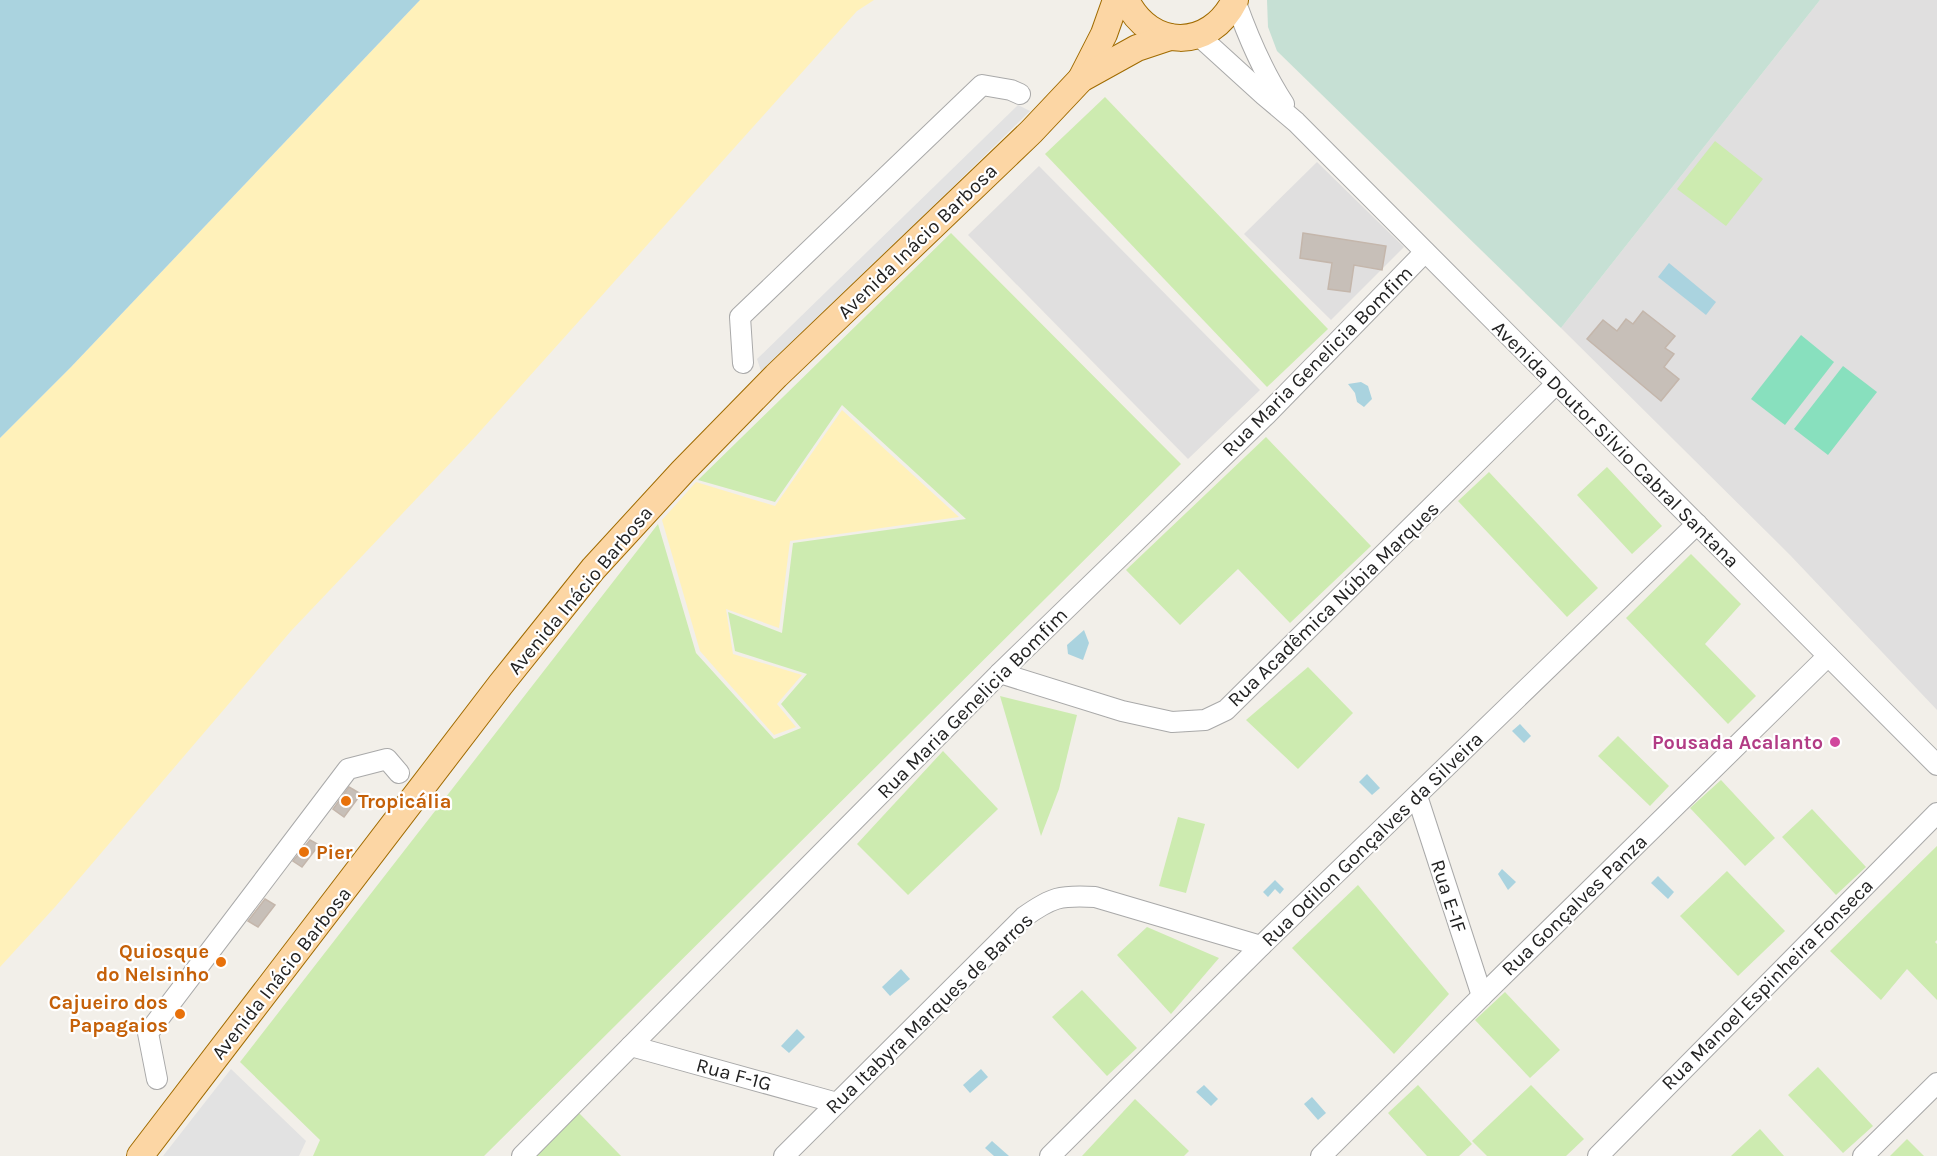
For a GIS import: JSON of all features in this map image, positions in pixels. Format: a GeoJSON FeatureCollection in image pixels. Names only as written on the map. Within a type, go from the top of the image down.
{"type":"FeatureCollection","features":[{"type":"Feature","properties":{"kind":"main road","name":"Avenida Inácio Barbosa"},"geometry":{"type":"LineString","coordinates":[[140,1156],[501,684],[593,569],[683,471],[776,376],[1022,140],[1081,79],[1104,34],[1116,0]]}},
{"type":"Feature","properties":{"kind":"main road"},"geometry":{"type":"LineString","coordinates":[[1126,0],[1132,13],[1142,24],[1155,32],[1170,37],[1184,38],[1210,30],[1221,22],[1235,0]]}},
{"type":"Feature","properties":{"kind":"main road","name":"Avenida Inácio Barbosa"},"geometry":{"type":"LineString","coordinates":[[1081,79],[1137,48],[1170,37]]}},
{"type":"Feature","properties":{"kind":"street","name":"Avenida Doutor Silvio Cabral Santana"},"geometry":{"type":"LineString","coordinates":[[1235,0],[1250,41],[1267,76],[1296,122]]}},
{"type":"Feature","properties":{"kind":"street","name":"Avenida Doutor Silvio Cabral Santana"},"geometry":{"type":"LineString","coordinates":[[1198,35],[1296,122],[1937,765]]}},
{"type":"Feature","properties":{"kind":"street"},"geometry":{"type":"LineString","coordinates":[[743,363],[740,317],[982,84],[1020,94]]}},
{"type":"Feature","properties":{"kind":"street","name":"Rua Maria Genelicia Bomfim"},"geometry":{"type":"LineString","coordinates":[[522,1156],[1000,673],[1267,414],[1425,252]]}},
{"type":"Feature","properties":{"kind":"street","name":"Rua Acadêmica Núbia Marques"},"geometry":{"type":"LineString","coordinates":[[1000,673],[1122,711],[1172,722],[1205,720],[1226,710],[1556,384]]}},
{"type":"Feature","properties":{"kind":"street","name":"Rua Odilon Gonçalves da Silveira"},"geometry":{"type":"LineString","coordinates":[[1050,1156],[1261,946],[1697,524]]}},
{"type":"Feature","properties":{"kind":"street","name":"Rua Gonçalves Panza"},"geometry":{"type":"LineString","coordinates":[[1322,1156],[1828,656]]}},
{"type":"Feature","properties":{"kind":"street"},"geometry":{"type":"LineString","coordinates":[[157,1079],[148,1033],[348,769],[387,759],[399,773]]}},
{"type":"Feature","properties":{"kind":"street","name":"Rua E-1F"},"geometry":{"type":"LineString","coordinates":[[1417,796],[1482,996]]}},
{"type":"Feature","properties":{"kind":"street","name":"Rua Manoel Espinheira Fonseca"},"geometry":{"type":"LineString","coordinates":[[1598,1156],[1937,813]]}},
{"type":"Feature","properties":{"kind":"street","name":"Rua Itabyra Marques de Barros"},"geometry":{"type":"LineString","coordinates":[[784,1156],[1024,917],[1046,901],[1071,896],[1095,897],[1261,946]]}},
{"type":"Feature","properties":{"kind":"street","name":"Rua F-1G"},"geometry":{"type":"LineString","coordinates":[[631,1046],[837,1103]]}},
{"type":"Feature","properties":{"kind":"street"},"geometry":{"type":"LineString","coordinates":[[1863,1156],[1937,1083]]}},
{"type":"Feature","properties":{"kind":"shaded area"},"geometry":{"type":"Polygon","coordinates":[[[1820,0],[1937,0],[1937,710],[1790,555],[1561,328],[1820,0]]]}},
{"type":"Feature","properties":{"kind":"shaded area"},"geometry":{"type":"Polygon","coordinates":[[[1018,105],[1030,111],[762,374],[757,359],[1018,105]]]}},
{"type":"Feature","properties":{"kind":"shaded area"},"geometry":{"type":"Polygon","coordinates":[[[1317,162],[1404,247],[1331,320],[1244,234],[1317,162]]]}},
{"type":"Feature","properties":{"kind":"shaded area"},"geometry":{"type":"Polygon","coordinates":[[[1039,166],[1260,390],[1188,459],[968,235],[1039,166]]]}},
{"type":"Feature","properties":{"kind":"shaded area"},"geometry":{"type":"Polygon","coordinates":[[[231,1069],[306,1141],[299,1156],[163,1156],[231,1069]]]}},
{"type":"Feature","properties":{"kind":"green space"},"geometry":{"type":"Polygon","coordinates":[[[1267,0],[1820,0],[1561,328],[1277,51],[1268,27],[1267,0]]]}},
{"type":"Feature","properties":{"kind":"green space"},"geometry":{"type":"Polygon","coordinates":[[[1105,97],[1328,329],[1267,387],[1045,154],[1105,97]]]}},
{"type":"Feature","properties":{"kind":"green space"},"geometry":{"type":"Polygon","coordinates":[[[1715,141],[1763,179],[1726,226],[1677,189],[1715,141]]]}},
{"type":"Feature","properties":{"kind":"green space"},"geometry":{"type":"Polygon","coordinates":[[[951,233],[1181,464],[484,1156],[313,1156],[320,1140],[240,1062],[658,524],[696,653],[774,739],[801,728],[781,704],[807,674],[735,651],[728,612],[782,633],[793,543],[966,519],[842,405],[775,502],[698,480],[951,233]]]}},
{"type":"Feature","properties":{"kind":"green space"},"geometry":{"type":"Polygon","coordinates":[[[1801,335],[1834,362],[1785,425],[1751,399],[1801,335]]]}},
{"type":"Feature","properties":{"kind":"green space"},"geometry":{"type":"Polygon","coordinates":[[[1843,366],[1877,392],[1828,455],[1794,429],[1843,366]]]}},
{"type":"Feature","properties":{"kind":"green space"},"geometry":{"type":"Polygon","coordinates":[[[1266,437],[1371,546],[1290,623],[1238,569],[1180,625],[1126,570],[1266,437]]]}},
{"type":"Feature","properties":{"kind":"green space"},"geometry":{"type":"Polygon","coordinates":[[[1607,467],[1662,526],[1632,554],[1577,495],[1607,467]]]}},
{"type":"Feature","properties":{"kind":"green space"},"geometry":{"type":"Polygon","coordinates":[[[1489,472],[1598,588],[1567,617],[1458,501],[1489,472]]]}},
{"type":"Feature","properties":{"kind":"green space"},"geometry":{"type":"Polygon","coordinates":[[[1691,554],[1741,604],[1705,644],[1756,696],[1728,724],[1626,618],[1691,554]]]}},
{"type":"Feature","properties":{"kind":"green space"},"geometry":{"type":"Polygon","coordinates":[[[1308,667],[1353,713],[1298,769],[1246,720],[1308,667]]]}},
{"type":"Feature","properties":{"kind":"green space"},"geometry":{"type":"Polygon","coordinates":[[[1000,696],[1077,715],[1059,789],[1041,836],[1000,696]]]}},
{"type":"Feature","properties":{"kind":"green space"},"geometry":{"type":"Polygon","coordinates":[[[1618,736],[1669,786],[1650,806],[1598,756],[1618,736]]]}},
{"type":"Feature","properties":{"kind":"green space"},"geometry":{"type":"Polygon","coordinates":[[[943,751],[998,809],[908,895],[857,844],[943,751]]]}},
{"type":"Feature","properties":{"kind":"green space"},"geometry":{"type":"Polygon","coordinates":[[[1721,780],[1775,838],[1745,866],[1690,808],[1721,780]]]}},
{"type":"Feature","properties":{"kind":"green space"},"geometry":{"type":"Polygon","coordinates":[[[1812,809],[1866,867],[1836,895],[1782,837],[1812,809]]]}},
{"type":"Feature","properties":{"kind":"green space"},"geometry":{"type":"Polygon","coordinates":[[[1178,817],[1205,824],[1186,893],[1159,886],[1178,817]]]}},
{"type":"Feature","properties":{"kind":"green space"},"geometry":{"type":"Polygon","coordinates":[[[1937,846],[1937,940],[1935,942],[1937,944],[1937,1000],[1907,969],[1881,1000],[1830,951],[1937,846]]]}},
{"type":"Feature","properties":{"kind":"green space"},"geometry":{"type":"Polygon","coordinates":[[[1727,871],[1785,931],[1738,976],[1680,916],[1727,871]]]}},
{"type":"Feature","properties":{"kind":"green space"},"geometry":{"type":"Polygon","coordinates":[[[1358,885],[1449,994],[1394,1054],[1292,948],[1358,885]]]}},
{"type":"Feature","properties":{"kind":"green space"},"geometry":{"type":"Polygon","coordinates":[[[1147,927],[1219,958],[1171,1014],[1117,955],[1147,927]]]}},
{"type":"Feature","properties":{"kind":"green space"},"geometry":{"type":"Polygon","coordinates":[[[1082,990],[1137,1048],[1107,1076],[1052,1017],[1082,990]]]}},
{"type":"Feature","properties":{"kind":"green space"},"geometry":{"type":"Polygon","coordinates":[[[1505,992],[1560,1050],[1530,1078],[1475,1020],[1505,992]]]}},
{"type":"Feature","properties":{"kind":"green space"},"geometry":{"type":"Polygon","coordinates":[[[1818,1067],[1873,1126],[1843,1153],[1788,1095],[1818,1067]]]}},
{"type":"Feature","properties":{"kind":"green space"},"geometry":{"type":"Polygon","coordinates":[[[1418,1085],[1472,1144],[1459,1156],[1427,1156],[1388,1113],[1418,1085]]]}},
{"type":"Feature","properties":{"kind":"green space"},"geometry":{"type":"Polygon","coordinates":[[[1531,1085],[1584,1139],[1566,1156],[1487,1156],[1472,1141],[1531,1085]]]}},
{"type":"Feature","properties":{"kind":"green space"},"geometry":{"type":"Polygon","coordinates":[[[1135,1099],[1189,1151],[1184,1156],[1082,1156],[1135,1099]]]}},
{"type":"Feature","properties":{"kind":"green space"},"geometry":{"type":"Polygon","coordinates":[[[579,1113],[621,1156],[535,1156],[579,1113]]]}},
{"type":"Feature","properties":{"kind":"green space"},"geometry":{"type":"Polygon","coordinates":[[[1760,1129],[1784,1156],[1731,1156],[1760,1129]]]}},
{"type":"Feature","properties":{"kind":"green space"},"geometry":{"type":"Polygon","coordinates":[[[1907,1139],[1924,1156],[1890,1156],[1907,1139]]]}},
{"type":"Feature","properties":{"kind":"sand"},"geometry":{"type":"Polygon","coordinates":[[[420,0],[874,0],[857,11],[475,437],[291,631],[55,907],[0,967],[0,438],[71,367],[420,0]]]}},
{"type":"Feature","properties":{"kind":"sand"},"geometry":{"type":"Polygon","coordinates":[[[842,410],[959,517],[790,541],[779,628],[726,609],[733,654],[802,675],[777,704],[796,727],[774,735],[700,651],[662,520],[696,482],[775,506],[842,410]]]}},
{"type":"Feature","properties":{"kind":"water"},"geometry":{"type":"Polygon","coordinates":[[[0,0],[420,0],[71,367],[0,438],[0,0]]]}},
{"type":"Feature","properties":{"kind":"water"},"geometry":{"type":"Polygon","coordinates":[[[1669,263],[1716,302],[1706,315],[1658,277],[1669,263]]]}},
{"type":"Feature","properties":{"kind":"water"},"geometry":{"type":"Polygon","coordinates":[[[1361,382],[1368,386],[1372,399],[1364,407],[1357,402],[1355,393],[1348,384],[1361,382]]]}},
{"type":"Feature","properties":{"kind":"water"},"geometry":{"type":"Polygon","coordinates":[[[1084,630],[1089,643],[1083,660],[1068,654],[1067,645],[1084,630]]]}},
{"type":"Feature","properties":{"kind":"water"},"geometry":{"type":"Polygon","coordinates":[[[1520,724],[1531,736],[1524,743],[1512,731],[1520,724]]]}},
{"type":"Feature","properties":{"kind":"water"},"geometry":{"type":"Polygon","coordinates":[[[1367,774],[1380,788],[1372,795],[1359,782],[1367,774]]]}},
{"type":"Feature","properties":{"kind":"water"},"geometry":{"type":"Polygon","coordinates":[[[1502,869],[1516,882],[1508,890],[1498,874],[1502,869]]]}},
{"type":"Feature","properties":{"kind":"water"},"geometry":{"type":"Polygon","coordinates":[[[1658,876],[1674,892],[1668,899],[1651,883],[1658,876]]]}},
{"type":"Feature","properties":{"kind":"water"},"geometry":{"type":"Polygon","coordinates":[[[1275,880],[1284,889],[1280,894],[1275,889],[1268,897],[1263,892],[1275,880]]]}},
{"type":"Feature","properties":{"kind":"water"},"geometry":{"type":"Polygon","coordinates":[[[901,969],[910,979],[890,996],[882,987],[901,969]]]}},
{"type":"Feature","properties":{"kind":"water"},"geometry":{"type":"Polygon","coordinates":[[[797,1029],[805,1037],[789,1053],[781,1046],[797,1029]]]}},
{"type":"Feature","properties":{"kind":"water"},"geometry":{"type":"Polygon","coordinates":[[[981,1069],[988,1077],[970,1093],[963,1085],[981,1069]]]}},
{"type":"Feature","properties":{"kind":"water"},"geometry":{"type":"Polygon","coordinates":[[[1204,1085],[1218,1099],[1211,1106],[1196,1092],[1204,1085]]]}},
{"type":"Feature","properties":{"kind":"water"},"geometry":{"type":"Polygon","coordinates":[[[1312,1097],[1326,1113],[1318,1120],[1304,1104],[1312,1097]]]}},
{"type":"Feature","properties":{"kind":"water"},"geometry":{"type":"Polygon","coordinates":[[[992,1141],[1009,1156],[994,1156],[985,1148],[992,1141]]]}},
{"type":"Feature","properties":{"kind":"building"},"geometry":{"type":"Polygon","coordinates":[[[1303,233],[1386,246],[1382,270],[1354,265],[1350,292],[1328,289],[1332,263],[1300,258],[1303,233]]]}},
{"type":"Feature","properties":{"kind":"building"},"geometry":{"type":"Polygon","coordinates":[[[1643,311],[1675,336],[1665,348],[1674,354],[1664,367],[1679,379],[1661,401],[1587,339],[1603,320],[1617,331],[1626,319],[1633,324],[1643,311]]]}},
{"type":"Feature","properties":{"kind":"building","name":"Tropicália"},"geometry":{"type":"Polygon","coordinates":[[[349,787],[361,794],[344,817],[333,809],[349,787]]]}},
{"type":"Feature","properties":{"kind":"building","name":"Pier"},"geometry":{"type":"Polygon","coordinates":[[[310,840],[319,845],[302,867],[293,861],[310,840]]]}},
{"type":"Feature","properties":{"kind":"building"},"geometry":{"type":"Polygon","coordinates":[[[265,899],[275,905],[258,927],[248,921],[265,899]]]}},
{"type":"Feature","properties":{"kind":"place","name":"Pousada Acalanto"},"geometry":{"type":"Point","coordinates":[1835,742]}},
{"type":"Feature","properties":{"kind":"place","name":"Tropicália"},"geometry":{"type":"Point","coordinates":[346,801]}},
{"type":"Feature","properties":{"kind":"place","name":"Pier"},"geometry":{"type":"Point","coordinates":[304,852]}},
{"type":"Feature","properties":{"kind":"place","name":"Quiosque do Nelsinho"},"geometry":{"type":"Point","coordinates":[221,962]}},
{"type":"Feature","properties":{"kind":"place","name":"Cajueiro dos Papagaios"},"geometry":{"type":"Point","coordinates":[180,1014]}}]}
